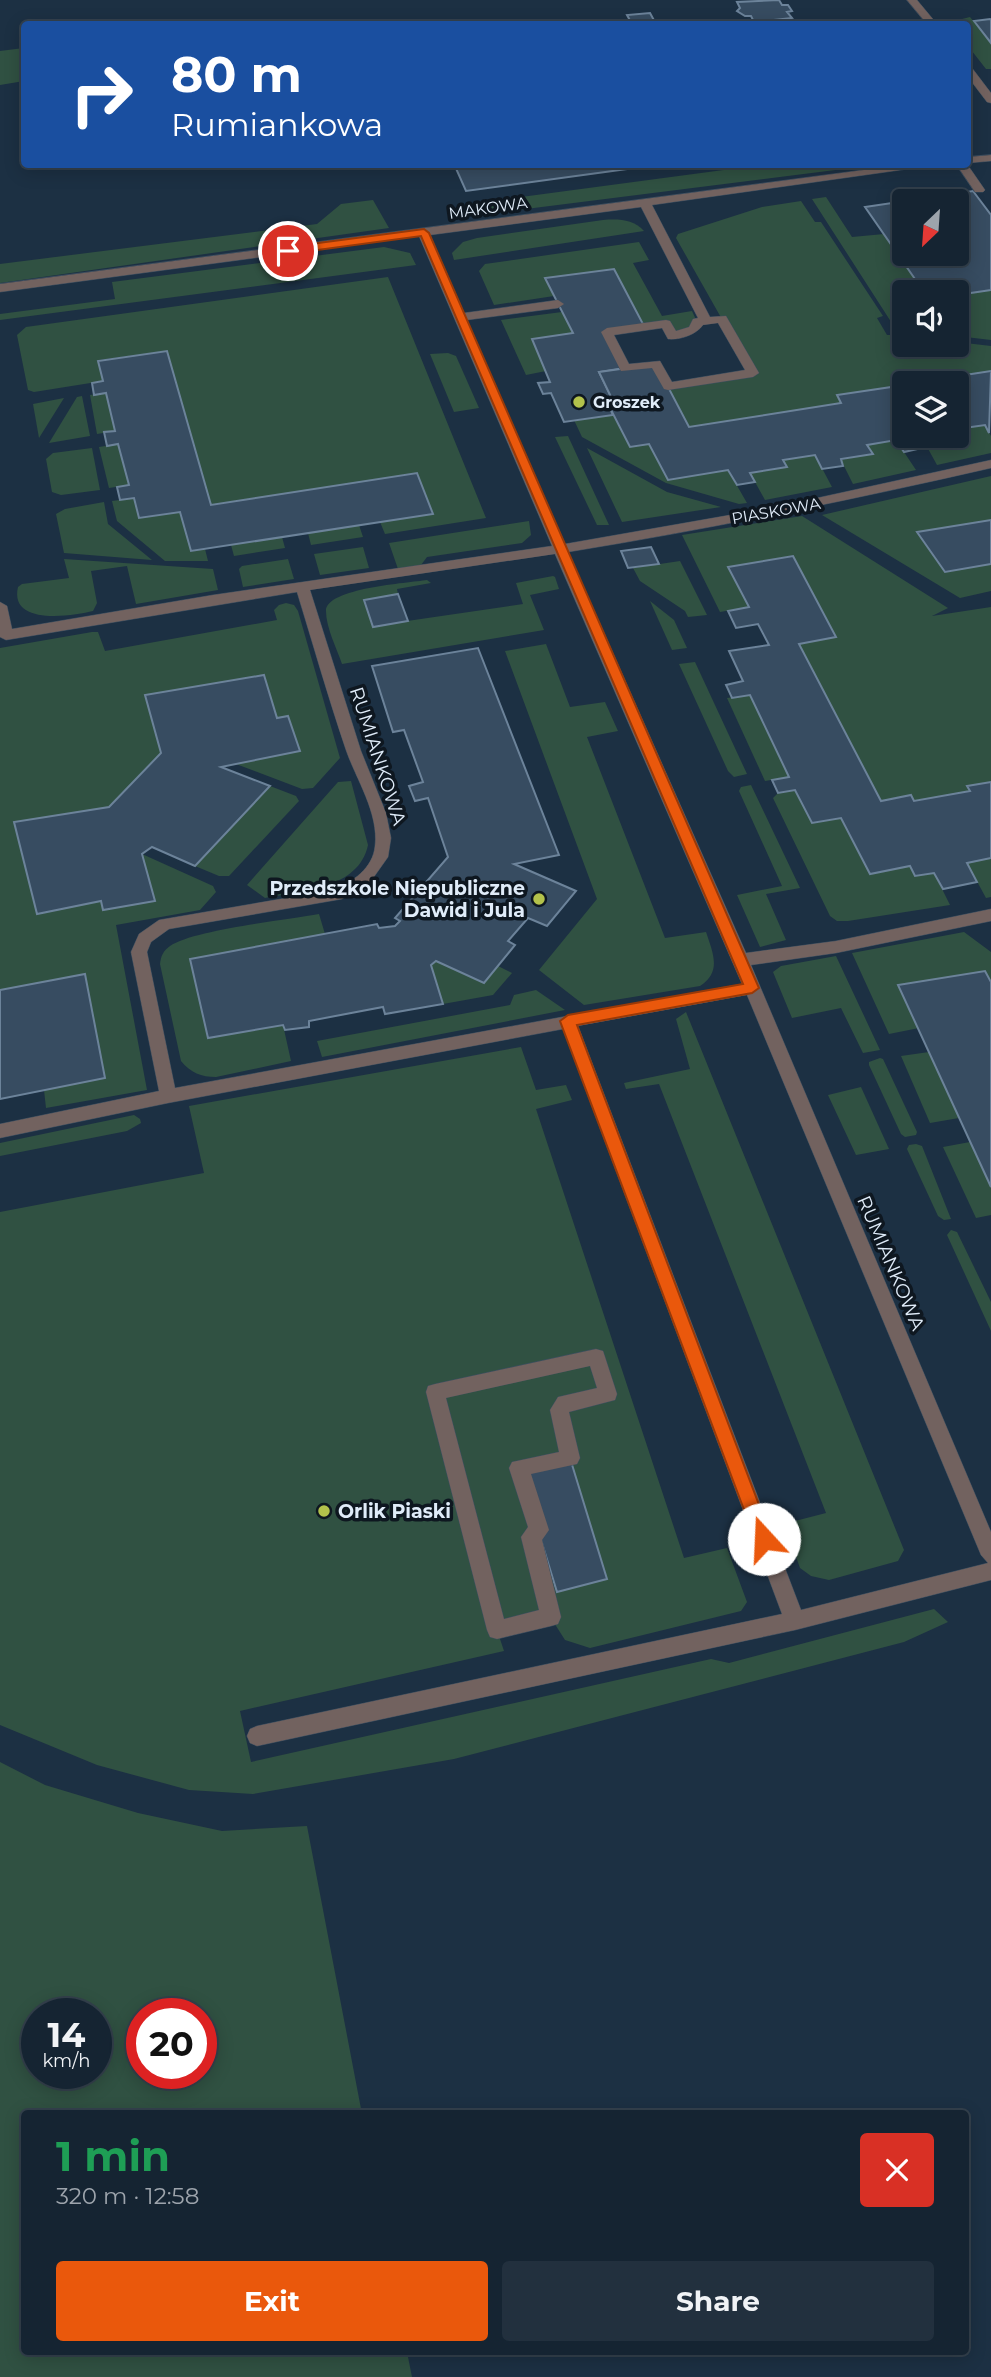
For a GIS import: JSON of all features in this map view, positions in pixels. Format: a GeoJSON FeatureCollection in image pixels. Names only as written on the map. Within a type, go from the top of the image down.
{"type":"FeatureCollection","features":[{"type":"Feature","properties":{"kind":"street"},"geometry":{"type":"LineString","coordinates":[[912,0],[930,21]]}},
{"type":"Feature","properties":{"kind":"street"},"geometry":{"type":"LineString","coordinates":[[971,74],[991,100]]}},
{"type":"Feature","properties":{"kind":"street"},"geometry":{"type":"LineString","coordinates":[[971,160],[991,158]]}},
{"type":"Feature","properties":{"kind":"street","name":"MAKOWA"},"geometry":{"type":"LineString","coordinates":[[0,288],[909,168]]}},
{"type":"Feature","properties":{"kind":"street"},"geometry":{"type":"LineString","coordinates":[[964,168],[979,191]]}},
{"type":"Feature","properties":{"kind":"street"},"geometry":{"type":"LineString","coordinates":[[645,203],[706,321]]}},
{"type":"Feature","properties":{"kind":"street","name":"RUMIANKOWA"},"geometry":{"type":"LineString","coordinates":[[424,233],[741,960],[991,1555]]}},
{"type":"Feature","properties":{"kind":"street"},"geometry":{"type":"LineString","coordinates":[[461,317],[558,304]]}},
{"type":"Feature","properties":{"kind":"street"},"geometry":{"type":"LineString","coordinates":[[722,319],[753,373],[668,386],[656,364],[625,368],[607,332],[666,324],[672,336],[694,330],[697,321],[706,321],[722,319]]}},
{"type":"Feature","properties":{"kind":"street","name":"PIASKOWA"},"geometry":{"type":"LineString","coordinates":[[3,635],[92,618],[560,549],[800,508],[991,464]]}},
{"type":"Feature","properties":{"kind":"street","name":"RUMIANKOWA"},"geometry":{"type":"LineString","coordinates":[[168,1096],[139,952],[145,938],[164,924],[336,895],[360,884],[374,866],[383,848],[383,829],[355,753],[302,587]]}},
{"type":"Feature","properties":{"kind":"street"},"geometry":{"type":"LineString","coordinates":[[0,606],[3,635]]}},
{"type":"Feature","properties":{"kind":"street"},"geometry":{"type":"LineString","coordinates":[[741,960],[836,947],[991,915]]}},
{"type":"Feature","properties":{"kind":"street"},"geometry":{"type":"LineString","coordinates":[[0,1131],[168,1096],[752,988]]}},
{"type":"Feature","properties":{"kind":"street"},"geometry":{"type":"LineString","coordinates":[[568,1021],[795,1621]]}},
{"type":"Feature","properties":{"kind":"street"},"geometry":{"type":"LineString","coordinates":[[596,1357],[608,1394],[565,1403],[559,1410],[570,1458],[519,1468],[538,1530],[531,1537],[551,1618],[524,1622],[497,1630],[435,1392],[596,1357]]}},
{"type":"Feature","properties":{"kind":"street"},"geometry":{"type":"LineString","coordinates":[[257,1736],[795,1621],[991,1571]]}},
{"type":"Feature","properties":{"kind":"green space"},"geometry":{"type":"Polygon","coordinates":[[[970,17],[991,43],[991,69],[986,69],[971,50],[971,21],[954,21],[970,17]]]}},
{"type":"Feature","properties":{"kind":"green space"},"geometry":{"type":"Polygon","coordinates":[[[21,48],[21,82],[0,85],[0,51],[21,48]]]}},
{"type":"Feature","properties":{"kind":"green space"},"geometry":{"type":"Polygon","coordinates":[[[738,168],[851,168],[494,213],[468,204],[738,168]]]}},
{"type":"Feature","properties":{"kind":"green space"},"geometry":{"type":"Polygon","coordinates":[[[826,197],[852,237],[884,234],[892,246],[892,266],[906,266],[916,280],[892,280],[892,323],[812,199],[826,197]]]}},
{"type":"Feature","properties":{"kind":"green space"},"geometry":{"type":"Polygon","coordinates":[[[373,200],[389,228],[0,283],[0,264],[317,224],[341,204],[373,200]]]}},
{"type":"Feature","properties":{"kind":"green space"},"geometry":{"type":"Polygon","coordinates":[[[801,201],[815,222],[821,222],[883,316],[877,318],[887,335],[892,335],[892,357],[969,357],[969,343],[991,346],[991,371],[969,374],[969,371],[892,371],[892,386],[837,395],[841,403],[689,427],[668,386],[753,374],[676,238],[678,234],[762,207],[801,201]]]}},
{"type":"Feature","properties":{"kind":"green space"},"geometry":{"type":"Polygon","coordinates":[[[603,220],[625,221],[644,231],[454,260],[452,253],[463,242],[477,238],[603,220]]]}},
{"type":"Feature","properties":{"kind":"green space"},"geometry":{"type":"Polygon","coordinates":[[[639,242],[649,260],[633,263],[662,316],[692,311],[698,324],[672,336],[666,324],[644,326],[614,269],[545,278],[554,296],[494,305],[479,271],[485,264],[639,242]]]}},
{"type":"Feature","properties":{"kind":"green space"},"geometry":{"type":"Polygon","coordinates":[[[384,247],[410,253],[416,265],[0,320],[0,314],[115,299],[112,282],[384,247]]]}},
{"type":"Feature","properties":{"kind":"green space"},"geometry":{"type":"Polygon","coordinates":[[[388,277],[486,518],[385,534],[380,522],[433,514],[417,473],[211,505],[167,351],[99,360],[103,381],[34,392],[28,390],[17,335],[26,327],[388,277]]]}},
{"type":"Feature","properties":{"kind":"green space"},"geometry":{"type":"Polygon","coordinates":[[[991,290],[991,340],[969,337],[969,293],[991,290]]]}},
{"type":"Feature","properties":{"kind":"green space"},"geometry":{"type":"Polygon","coordinates":[[[562,312],[573,333],[532,339],[546,371],[526,375],[501,320],[562,312]]]}},
{"type":"Feature","properties":{"kind":"green space"},"geometry":{"type":"Polygon","coordinates":[[[448,353],[456,356],[479,408],[454,412],[430,354],[448,353]]]}},
{"type":"Feature","properties":{"kind":"green space"},"geometry":{"type":"Polygon","coordinates":[[[106,393],[115,431],[97,434],[90,395],[106,393]]]}},
{"type":"Feature","properties":{"kind":"green space"},"geometry":{"type":"Polygon","coordinates":[[[82,396],[90,436],[49,443],[77,397],[82,396]]]}},
{"type":"Feature","properties":{"kind":"green space"},"geometry":{"type":"Polygon","coordinates":[[[64,398],[39,438],[33,404],[64,398]]]}},
{"type":"Feature","properties":{"kind":"green space"},"geometry":{"type":"Polygon","coordinates":[[[613,415],[630,446],[649,444],[668,479],[728,470],[747,503],[739,504],[666,483],[582,437],[574,420],[613,415]]]}},
{"type":"Feature","properties":{"kind":"green space"},"geometry":{"type":"Polygon","coordinates":[[[985,425],[991,436],[991,453],[937,465],[928,448],[969,448],[969,427],[985,425]]]}},
{"type":"Feature","properties":{"kind":"green space"},"geometry":{"type":"Polygon","coordinates":[[[568,436],[609,525],[597,525],[555,437],[568,436]]]}},
{"type":"Feature","properties":{"kind":"green space"},"geometry":{"type":"Polygon","coordinates":[[[892,441],[892,448],[901,448],[916,470],[853,484],[841,460],[872,454],[867,445],[892,441]]]}},
{"type":"Feature","properties":{"kind":"green space"},"geometry":{"type":"Polygon","coordinates":[[[118,444],[129,485],[109,488],[99,447],[118,444]]]}},
{"type":"Feature","properties":{"kind":"green space"},"geometry":{"type":"Polygon","coordinates":[[[92,448],[100,490],[61,495],[52,492],[46,459],[53,453],[92,448]]]}},
{"type":"Feature","properties":{"kind":"green space"},"geometry":{"type":"Polygon","coordinates":[[[587,448],[667,492],[721,507],[622,522],[587,448]]]}},
{"type":"Feature","properties":{"kind":"green space"},"geometry":{"type":"Polygon","coordinates":[[[815,455],[832,487],[765,500],[750,473],[786,467],[783,460],[815,455]]]}},
{"type":"Feature","properties":{"kind":"green space"},"geometry":{"type":"Polygon","coordinates":[[[991,476],[991,520],[918,532],[945,572],[991,564],[991,591],[960,598],[822,515],[991,476]]]}},
{"type":"Feature","properties":{"kind":"green space"},"geometry":{"type":"Polygon","coordinates":[[[134,498],[140,518],[180,512],[191,551],[205,549],[208,561],[165,561],[117,521],[112,501],[134,498]]]}},
{"type":"Feature","properties":{"kind":"green space"},"geometry":{"type":"Polygon","coordinates":[[[104,502],[108,524],[152,560],[64,553],[56,514],[65,509],[104,502]]]}},
{"type":"Feature","properties":{"kind":"green space"},"geometry":{"type":"Polygon","coordinates":[[[802,516],[948,608],[932,616],[991,607],[991,782],[967,786],[970,791],[914,801],[911,795],[881,801],[799,644],[836,637],[793,556],[729,567],[749,607],[720,612],[682,535],[802,516]]]}},
{"type":"Feature","properties":{"kind":"green space"},"geometry":{"type":"Polygon","coordinates":[[[529,521],[531,535],[522,543],[427,557],[421,565],[398,569],[389,543],[529,521]]]}},
{"type":"Feature","properties":{"kind":"green space"},"geometry":{"type":"Polygon","coordinates":[[[359,525],[363,537],[311,545],[308,533],[359,525]]]}},
{"type":"Feature","properties":{"kind":"green space"},"geometry":{"type":"Polygon","coordinates":[[[282,537],[285,548],[234,556],[231,545],[282,537]]]}},
{"type":"Feature","properties":{"kind":"green space"},"geometry":{"type":"Polygon","coordinates":[[[363,547],[369,568],[320,575],[314,554],[363,547]]]}},
{"type":"Feature","properties":{"kind":"green space"},"geometry":{"type":"Polygon","coordinates":[[[64,559],[213,569],[218,590],[136,604],[127,566],[91,571],[97,603],[93,611],[44,616],[23,608],[18,599],[18,587],[22,584],[69,578],[64,559]]]}},
{"type":"Feature","properties":{"kind":"green space"},"geometry":{"type":"Polygon","coordinates":[[[288,559],[294,579],[243,587],[239,569],[242,566],[288,559]]]}},
{"type":"Feature","properties":{"kind":"green space"},"geometry":{"type":"Polygon","coordinates":[[[680,561],[707,615],[688,617],[685,611],[640,581],[633,568],[680,561]]]}},
{"type":"Feature","properties":{"kind":"green space"},"geometry":{"type":"Polygon","coordinates":[[[553,576],[559,589],[530,595],[544,630],[342,664],[328,624],[326,611],[330,603],[339,597],[369,588],[427,580],[431,583],[397,589],[398,594],[364,600],[373,626],[523,604],[516,583],[553,576]]]}},
{"type":"Feature","properties":{"kind":"green space"},"geometry":{"type":"Polygon","coordinates":[[[650,601],[674,620],[687,648],[672,650],[650,601]]]}},
{"type":"Feature","properties":{"kind":"green space"},"geometry":{"type":"Polygon","coordinates":[[[286,603],[294,605],[298,611],[340,758],[313,788],[302,789],[236,764],[277,718],[145,696],[161,753],[109,807],[103,910],[154,901],[142,854],[213,886],[216,892],[200,910],[116,925],[147,1090],[46,1108],[44,1090],[105,1078],[85,974],[0,990],[0,648],[98,632],[105,651],[277,620],[274,610],[286,603]]]}},
{"type":"Feature","properties":{"kind":"green space"},"geometry":{"type":"Polygon","coordinates":[[[546,644],[570,707],[605,702],[618,731],[587,737],[665,938],[706,932],[714,962],[711,975],[700,986],[584,1005],[539,970],[597,899],[505,651],[546,644]]]}},
{"type":"Feature","properties":{"kind":"green space"},"geometry":{"type":"Polygon","coordinates":[[[695,662],[747,774],[734,777],[728,771],[679,664],[695,662]]]}},
{"type":"Feature","properties":{"kind":"green space"},"geometry":{"type":"Polygon","coordinates":[[[750,695],[789,777],[765,781],[727,698],[750,695]]]}},
{"type":"Feature","properties":{"kind":"green space"},"geometry":{"type":"Polygon","coordinates":[[[351,781],[368,845],[362,860],[353,871],[341,879],[311,890],[265,898],[247,885],[338,782],[351,781]]]}},
{"type":"Feature","properties":{"kind":"green space"},"geometry":{"type":"Polygon","coordinates":[[[751,785],[800,888],[766,894],[786,940],[760,947],[737,895],[782,886],[739,791],[741,787],[751,785]]]}},
{"type":"Feature","properties":{"kind":"green space"},"geometry":{"type":"Polygon","coordinates":[[[270,786],[296,796],[299,801],[229,876],[219,876],[195,866],[270,786]]]}},
{"type":"Feature","properties":{"kind":"green space"},"geometry":{"type":"Polygon","coordinates":[[[795,790],[812,823],[841,818],[870,873],[910,866],[915,876],[934,873],[950,905],[848,921],[837,921],[830,916],[773,798],[778,793],[795,790]]]}},
{"type":"Feature","properties":{"kind":"green space"},"geometry":{"type":"Polygon","coordinates":[[[991,858],[991,897],[986,898],[967,863],[991,858]]]}},
{"type":"Feature","properties":{"kind":"green space"},"geometry":{"type":"Polygon","coordinates":[[[319,914],[325,934],[190,959],[208,1038],[283,1025],[291,1061],[216,1077],[201,1075],[189,1069],[181,1061],[160,964],[166,950],[182,940],[198,935],[319,914]]]}},
{"type":"Feature","properties":{"kind":"green space"},"geometry":{"type":"Polygon","coordinates":[[[964,932],[991,952],[991,982],[985,971],[899,985],[919,1028],[889,1034],[852,953],[964,932]]]}},
{"type":"Feature","properties":{"kind":"green space"},"geometry":{"type":"Polygon","coordinates":[[[836,956],[880,1050],[863,1053],[841,1008],[792,1018],[773,972],[781,966],[836,956]]]}},
{"type":"Feature","properties":{"kind":"green space"},"geometry":{"type":"Polygon","coordinates":[[[436,961],[498,966],[512,973],[493,995],[443,1004],[431,965],[436,961]]]}},
{"type":"Feature","properties":{"kind":"green space"},"geometry":{"type":"Polygon","coordinates":[[[536,990],[565,1010],[322,1057],[317,1041],[510,1005],[514,995],[536,990]]]}},
{"type":"Feature","properties":{"kind":"green space"},"geometry":{"type":"Polygon","coordinates":[[[686,1012],[904,1550],[898,1561],[829,1580],[811,1576],[800,1568],[789,1537],[789,1529],[795,1521],[826,1513],[659,1084],[626,1089],[624,1083],[690,1069],[676,1019],[686,1012]]]}},
{"type":"Feature","properties":{"kind":"green space"},"geometry":{"type":"Polygon","coordinates":[[[521,1047],[536,1090],[566,1085],[572,1100],[536,1109],[684,1558],[727,1548],[747,1602],[741,1611],[590,1648],[565,1640],[551,1618],[497,1630],[504,1651],[240,1711],[251,1762],[711,1659],[729,1663],[934,1609],[948,1622],[904,1642],[454,1759],[253,1794],[189,1790],[97,1765],[0,1725],[0,1212],[204,1173],[189,1106],[521,1047]]]}},
{"type":"Feature","properties":{"kind":"green space"},"geometry":{"type":"Polygon","coordinates":[[[929,1052],[959,1118],[930,1123],[901,1056],[929,1052]]]}},
{"type":"Feature","properties":{"kind":"green space"},"geometry":{"type":"Polygon","coordinates":[[[883,1059],[917,1132],[916,1135],[905,1137],[901,1134],[869,1065],[869,1062],[883,1059]]]}},
{"type":"Feature","properties":{"kind":"green space"},"geometry":{"type":"Polygon","coordinates":[[[861,1087],[889,1149],[856,1155],[828,1095],[861,1087]]]}},
{"type":"Feature","properties":{"kind":"green space"},"geometry":{"type":"Polygon","coordinates":[[[134,1115],[141,1123],[127,1131],[0,1156],[0,1143],[134,1115]]]}},
{"type":"Feature","properties":{"kind":"green space"},"geometry":{"type":"Polygon","coordinates":[[[970,1142],[991,1187],[991,1215],[976,1218],[943,1147],[970,1142]]]}},
{"type":"Feature","properties":{"kind":"green space"},"geometry":{"type":"Polygon","coordinates":[[[909,1145],[922,1146],[951,1219],[944,1220],[938,1216],[907,1149],[909,1145]]]}},
{"type":"Feature","properties":{"kind":"green space"},"geometry":{"type":"Polygon","coordinates":[[[951,1230],[957,1232],[991,1302],[991,1331],[947,1235],[951,1230]]]}},
{"type":"Feature","properties":{"kind":"green space"},"geometry":{"type":"Polygon","coordinates":[[[0,1762],[45,1785],[138,1813],[222,1831],[307,1826],[361,2110],[21,2110],[21,2355],[408,2355],[412,2377],[0,2377],[0,1762]]]}},
{"type":"Feature","properties":{"kind":"building"},"geometry":{"type":"Polygon","coordinates":[[[779,0],[782,5],[788,5],[792,11],[787,12],[792,18],[754,21],[751,16],[737,11],[740,8],[737,2],[779,0]]]}},
{"type":"Feature","properties":{"kind":"building"},"geometry":{"type":"Polygon","coordinates":[[[650,13],[654,21],[630,21],[627,15],[650,13]]]}},
{"type":"Feature","properties":{"kind":"building"},"geometry":{"type":"Polygon","coordinates":[[[991,20],[991,43],[974,21],[991,20]]]}},
{"type":"Feature","properties":{"kind":"building"},"geometry":{"type":"Polygon","coordinates":[[[456,168],[635,168],[466,191],[456,168]]]}},
{"type":"Feature","properties":{"kind":"building"},"geometry":{"type":"Polygon","coordinates":[[[970,191],[973,191],[991,215],[991,290],[969,293],[969,280],[916,280],[906,266],[970,266],[970,191]]]}},
{"type":"Feature","properties":{"kind":"building"},"geometry":{"type":"Polygon","coordinates":[[[892,203],[892,246],[865,207],[892,203]]]}},
{"type":"Feature","properties":{"kind":"building"},"geometry":{"type":"Polygon","coordinates":[[[614,269],[644,326],[607,332],[625,368],[599,372],[614,403],[608,404],[613,415],[564,422],[551,393],[543,394],[538,383],[550,382],[532,339],[573,333],[545,278],[614,269]]]}},
{"type":"Feature","properties":{"kind":"building"},"geometry":{"type":"Polygon","coordinates":[[[167,351],[211,505],[417,473],[433,514],[191,551],[180,512],[139,518],[134,498],[120,500],[117,487],[129,485],[118,444],[107,446],[104,432],[115,431],[106,393],[94,395],[92,383],[103,381],[98,361],[167,351]]]}},
{"type":"Feature","properties":{"kind":"building"},"geometry":{"type":"Polygon","coordinates":[[[656,364],[689,427],[841,403],[837,395],[892,387],[892,441],[867,445],[873,454],[841,459],[843,466],[822,469],[815,455],[783,460],[787,467],[750,473],[755,482],[737,485],[728,470],[668,480],[649,444],[630,447],[608,404],[614,403],[599,372],[656,364]]]}},
{"type":"Feature","properties":{"kind":"building"},"geometry":{"type":"Polygon","coordinates":[[[991,371],[989,433],[985,425],[969,427],[969,374],[991,371]]]}},
{"type":"Feature","properties":{"kind":"building"},"geometry":{"type":"Polygon","coordinates":[[[901,448],[922,448],[904,452],[901,448]]]}},
{"type":"Feature","properties":{"kind":"building"},"geometry":{"type":"Polygon","coordinates":[[[991,520],[991,564],[945,572],[917,532],[991,520]]]}},
{"type":"Feature","properties":{"kind":"building"},"geometry":{"type":"Polygon","coordinates":[[[651,547],[659,564],[628,568],[621,551],[651,547]]]}},
{"type":"Feature","properties":{"kind":"building"},"geometry":{"type":"Polygon","coordinates":[[[793,556],[836,637],[799,644],[881,801],[911,795],[914,801],[970,791],[967,786],[991,782],[991,858],[967,863],[977,882],[943,889],[934,873],[915,876],[910,866],[870,874],[841,818],[812,823],[795,790],[778,793],[772,780],[789,777],[750,695],[732,698],[726,685],[743,681],[729,651],[769,645],[758,624],[736,628],[728,611],[749,607],[728,567],[793,556]]]}},
{"type":"Feature","properties":{"kind":"building"},"geometry":{"type":"Polygon","coordinates":[[[398,594],[408,621],[373,627],[364,600],[398,594]]]}},
{"type":"Feature","properties":{"kind":"building"},"geometry":{"type":"Polygon","coordinates":[[[478,648],[559,855],[514,864],[576,891],[547,926],[528,918],[508,941],[515,945],[484,983],[436,961],[431,965],[443,1004],[385,1014],[383,1007],[309,1021],[309,1027],[285,1030],[283,1025],[208,1038],[190,959],[377,924],[379,928],[395,926],[400,921],[395,918],[448,857],[428,798],[415,801],[409,786],[423,782],[404,730],[393,732],[372,666],[478,648]]]}},
{"type":"Feature","properties":{"kind":"building"},"geometry":{"type":"Polygon","coordinates":[[[264,675],[277,718],[288,716],[300,751],[221,767],[270,786],[195,866],[152,847],[142,854],[155,901],[103,910],[101,901],[37,914],[14,822],[109,807],[161,753],[145,695],[264,675]]]}},
{"type":"Feature","properties":{"kind":"building"},"geometry":{"type":"Polygon","coordinates":[[[985,971],[991,982],[991,1187],[898,985],[985,971]]]}},
{"type":"Feature","properties":{"kind":"building"},"geometry":{"type":"Polygon","coordinates":[[[85,974],[105,1078],[0,1099],[0,990],[85,974]]]}},
{"type":"Feature","properties":{"kind":"building"},"geometry":{"type":"Polygon","coordinates":[[[570,1458],[607,1579],[557,1592],[519,1468],[570,1458]]]}},
{"type":"Feature","properties":{"kind":"place","name":"Groszek"},"geometry":{"type":"Point","coordinates":[579,402]}},
{"type":"Feature","properties":{"kind":"place","name":"Przedszkole Niepubliczne Dawid i Jula"},"geometry":{"type":"Point","coordinates":[539,899]}},
{"type":"Feature","properties":{"kind":"place","name":"Orlik Piaski"},"geometry":{"type":"Point","coordinates":[324,1511]}},
{"type":"Feature","properties":{"kind":"route"},"geometry":{"type":"LineString","coordinates":[[288,251],[424,233],[752,988],[568,1021],[764,1539]]}}]}
